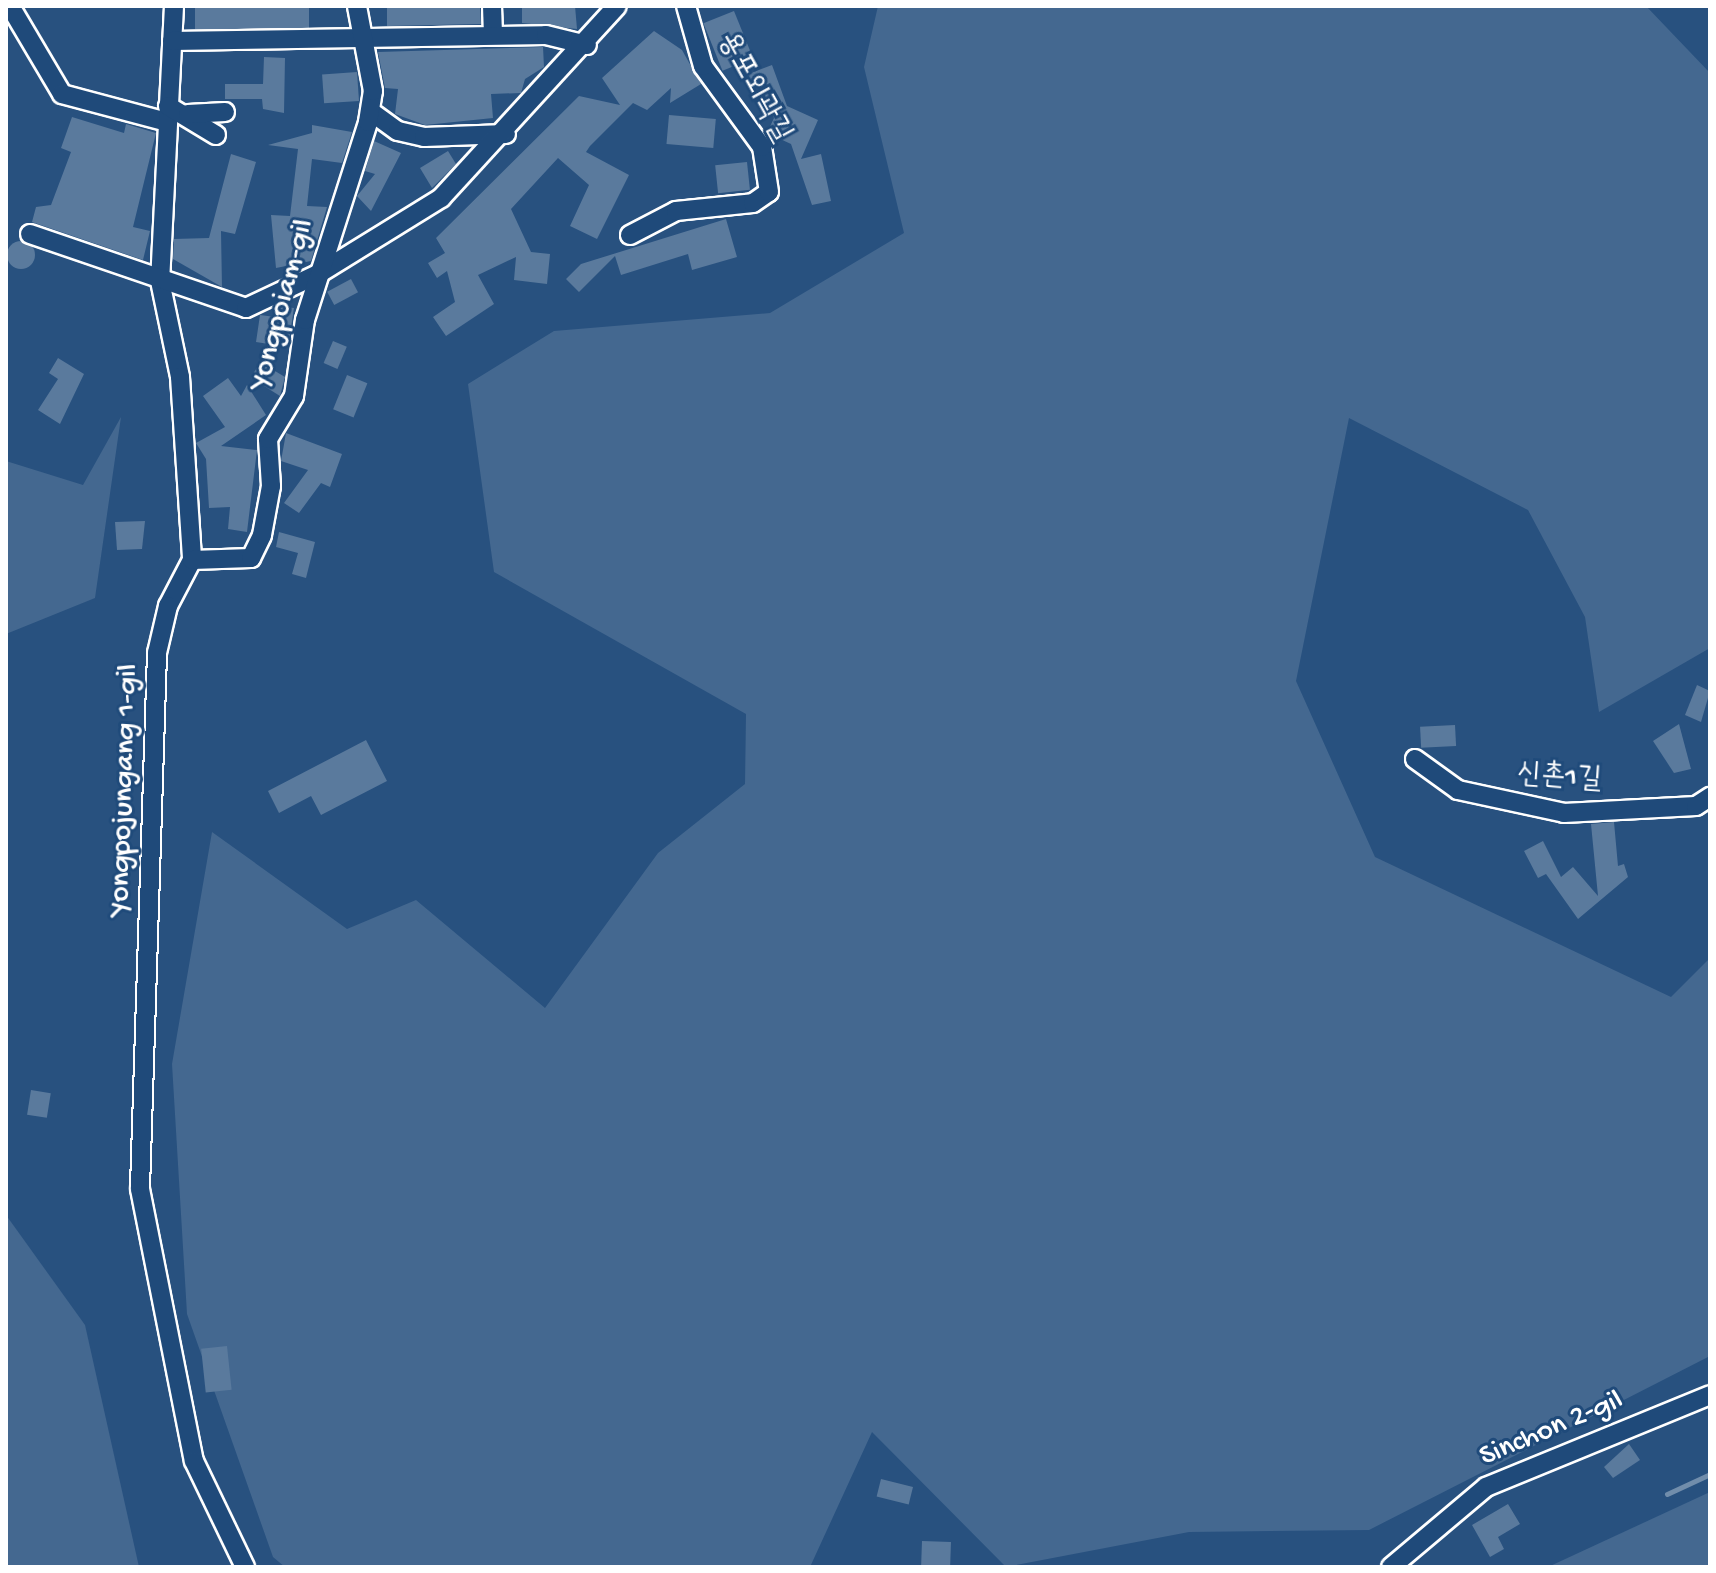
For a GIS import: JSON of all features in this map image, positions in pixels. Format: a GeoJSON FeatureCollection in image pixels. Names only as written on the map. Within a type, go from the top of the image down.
{"type":"FeatureCollection","features":[{"type":"Feature","properties":{"kind":"street"},"geometry":{"type":"LineString","coordinates":[[10,6],[62,94],[168,114],[225,112]]}},
{"type":"Feature","properties":{"kind":"street"},"geometry":{"type":"LineString","coordinates":[[174,6],[160,281],[180,377],[192,560]]}},
{"type":"Feature","properties":{"kind":"street","name":"Yongpoiam-gil"},"geometry":{"type":"LineString","coordinates":[[192,560],[251,558],[262,535],[271,486],[268,439],[294,396],[318,274],[370,111],[357,6]]}},
{"type":"Feature","properties":{"kind":"street"},"geometry":{"type":"LineString","coordinates":[[492,6],[493,35]]}},
{"type":"Feature","properties":{"kind":"street"},"geometry":{"type":"LineString","coordinates":[[30,234],[246,308],[318,274],[441,198],[506,134],[587,45],[617,6]]}},
{"type":"Feature","properties":{"kind":"street","name":"용포외곽길"},"geometry":{"type":"LineString","coordinates":[[630,235],[676,211],[753,203],[769,192],[762,147],[703,66],[686,6]]}},
{"type":"Feature","properties":{"kind":"street"},"geometry":{"type":"LineString","coordinates":[[172,41],[362,35],[546,35],[587,45]]}},
{"type":"Feature","properties":{"kind":"street"},"geometry":{"type":"LineString","coordinates":[[370,111],[398,131],[424,137],[506,134]]}},
{"type":"Feature","properties":{"kind":"street"},"geometry":{"type":"LineString","coordinates":[[188,114],[216,135]]}},
{"type":"Feature","properties":{"kind":"street","name":"Yongpojungang 1-gil"},"geometry":{"type":"LineString","coordinates":[[192,560],[168,606],[157,653],[140,1189],[194,1461],[245,1567]]}},
{"type":"Feature","properties":{"kind":"street","name":"신촌1길"},"geometry":{"type":"LineString","coordinates":[[1415,759],[1458,790],[1564,813],[1696,806],[1710,797]]}},
{"type":"Feature","properties":{"kind":"street","name":"Sinchon 2-gil"},"geometry":{"type":"LineString","coordinates":[[1391,1567],[1486,1487],[1710,1395]]}},
{"type":"Feature","properties":{"kind":"shaded area"},"geometry":{"type":"Polygon","coordinates":[[[878,6],[1646,6],[1710,73],[1710,648],[1599,712],[1585,617],[1528,510],[1349,418],[1296,681],[1375,857],[1671,997],[1710,958],[1710,1356],[1369,1530],[1189,1532],[1006,1567],[872,1432],[810,1567],[285,1567],[273,1557],[187,1314],[172,1064],[212,832],[347,929],[416,900],[545,1008],[658,853],[745,784],[746,714],[494,572],[468,384],[554,331],[770,313],[904,233],[864,67],[878,6]]]}},
{"type":"Feature","properties":{"kind":"shaded area"},"geometry":{"type":"Polygon","coordinates":[[[121,417],[95,598],[6,634],[6,461],[83,485],[121,417]]]}},
{"type":"Feature","properties":{"kind":"shaded area"},"geometry":{"type":"Polygon","coordinates":[[[6,1215],[85,1325],[139,1567],[6,1567],[6,1215]]]}},
{"type":"Feature","properties":{"kind":"shaded area"},"geometry":{"type":"Polygon","coordinates":[[[1710,1492],[1710,1567],[1548,1567],[1710,1492]]]}},
{"type":"Feature","properties":{"kind":"building"},"geometry":{"type":"Polygon","coordinates":[[[195,6],[309,6],[309,29],[195,29],[195,6]]]}},
{"type":"Feature","properties":{"kind":"building"},"geometry":{"type":"Polygon","coordinates":[[[387,6],[480,7],[481,24],[387,26],[387,6]]]}},
{"type":"Feature","properties":{"kind":"building"},"geometry":{"type":"Polygon","coordinates":[[[522,6],[575,6],[577,29],[522,23],[522,6]]]}},
{"type":"Feature","properties":{"kind":"building"},"geometry":{"type":"Polygon","coordinates":[[[734,11],[753,58],[723,71],[703,23],[734,11]]]}},
{"type":"Feature","properties":{"kind":"building"},"geometry":{"type":"Polygon","coordinates":[[[654,31],[682,50],[701,84],[670,103],[671,88],[647,110],[633,103],[590,146],[586,152],[629,175],[597,239],[570,226],[589,185],[558,158],[511,209],[531,252],[550,254],[547,284],[514,280],[516,257],[478,275],[494,304],[446,336],[433,317],[455,302],[447,271],[437,278],[428,263],[445,253],[436,238],[579,96],[620,105],[602,78],[654,31]]]}},
{"type":"Feature","properties":{"kind":"building"},"geometry":{"type":"Polygon","coordinates":[[[543,47],[544,67],[525,79],[521,93],[491,94],[493,118],[425,125],[395,114],[398,89],[385,88],[378,52],[543,47]]]}},
{"type":"Feature","properties":{"kind":"building"},"geometry":{"type":"Polygon","coordinates":[[[264,57],[285,58],[284,113],[263,109],[262,99],[225,99],[225,84],[263,84],[264,57]]]}},
{"type":"Feature","properties":{"kind":"building"},"geometry":{"type":"Polygon","coordinates":[[[772,65],[787,106],[818,120],[801,159],[821,154],[831,201],[812,205],[791,144],[767,133],[774,118],[761,85],[751,88],[746,75],[772,65]]]}},
{"type":"Feature","properties":{"kind":"building"},"geometry":{"type":"Polygon","coordinates":[[[357,72],[359,101],[324,103],[322,74],[357,72]]]}},
{"type":"Feature","properties":{"kind":"building"},"geometry":{"type":"Polygon","coordinates":[[[669,115],[716,119],[713,148],[666,144],[669,115]]]}},
{"type":"Feature","properties":{"kind":"building"},"geometry":{"type":"Polygon","coordinates":[[[72,117],[124,133],[126,124],[156,133],[133,227],[150,231],[143,260],[32,222],[36,207],[51,205],[71,152],[61,148],[72,117]]]}},
{"type":"Feature","properties":{"kind":"building"},"geometry":{"type":"Polygon","coordinates":[[[312,125],[352,132],[342,163],[312,159],[307,206],[327,207],[311,261],[276,268],[271,215],[290,216],[298,149],[268,145],[312,133],[312,125]]]}},
{"type":"Feature","properties":{"kind":"building"},"geometry":{"type":"Polygon","coordinates":[[[374,141],[401,153],[371,211],[357,196],[375,174],[365,171],[374,141]]]}},
{"type":"Feature","properties":{"kind":"building"},"geometry":{"type":"Polygon","coordinates":[[[448,151],[456,164],[432,188],[420,168],[448,151]]]}},
{"type":"Feature","properties":{"kind":"building"},"geometry":{"type":"Polygon","coordinates":[[[231,154],[256,162],[235,234],[221,231],[222,287],[173,259],[174,239],[209,238],[231,154]]]}},
{"type":"Feature","properties":{"kind":"building"},"geometry":{"type":"Polygon","coordinates":[[[747,162],[750,190],[718,193],[715,165],[747,162]]]}},
{"type":"Feature","properties":{"kind":"building"},"geometry":{"type":"Polygon","coordinates":[[[726,219],[737,257],[692,270],[688,254],[621,275],[615,256],[579,292],[566,279],[581,264],[726,219]]]}},
{"type":"Feature","properties":{"kind":"building"},"geometry":{"type":"Polygon","coordinates":[[[21,241],[31,245],[35,255],[31,265],[21,269],[11,265],[7,255],[11,245],[21,241]]]}},
{"type":"Feature","properties":{"kind":"building"},"geometry":{"type":"Polygon","coordinates":[[[351,279],[358,292],[334,305],[327,292],[351,279]]]}},
{"type":"Feature","properties":{"kind":"building"},"geometry":{"type":"Polygon","coordinates":[[[278,306],[294,308],[288,347],[256,342],[260,315],[275,317],[278,306]]]}},
{"type":"Feature","properties":{"kind":"building"},"geometry":{"type":"Polygon","coordinates":[[[333,341],[347,347],[337,369],[324,363],[333,341]]]}},
{"type":"Feature","properties":{"kind":"building"},"geometry":{"type":"Polygon","coordinates":[[[58,358],[84,374],[60,424],[38,410],[58,379],[49,373],[58,358]]]}},
{"type":"Feature","properties":{"kind":"building"},"geometry":{"type":"Polygon","coordinates":[[[260,362],[285,377],[280,396],[251,378],[260,362]]]}},
{"type":"Feature","properties":{"kind":"building"},"geometry":{"type":"Polygon","coordinates":[[[347,375],[367,383],[354,418],[333,409],[347,375]]]}},
{"type":"Feature","properties":{"kind":"building"},"geometry":{"type":"Polygon","coordinates":[[[228,378],[241,396],[247,385],[266,415],[221,446],[257,450],[247,532],[228,529],[230,507],[209,508],[206,459],[196,443],[225,427],[203,396],[228,378]]]}},
{"type":"Feature","properties":{"kind":"building"},"geometry":{"type":"Polygon","coordinates":[[[286,433],[342,454],[330,487],[321,483],[299,513],[284,503],[308,470],[281,461],[286,433]]]}},
{"type":"Feature","properties":{"kind":"building"},"geometry":{"type":"Polygon","coordinates":[[[145,521],[142,549],[117,550],[115,522],[145,521]]]}},
{"type":"Feature","properties":{"kind":"building"},"geometry":{"type":"Polygon","coordinates":[[[279,532],[315,542],[306,578],[292,574],[298,553],[276,547],[279,532]]]}},
{"type":"Feature","properties":{"kind":"building"},"geometry":{"type":"Polygon","coordinates":[[[1697,685],[1710,691],[1701,722],[1685,715],[1697,685]]]}},
{"type":"Feature","properties":{"kind":"building"},"geometry":{"type":"Polygon","coordinates":[[[1679,724],[1691,769],[1674,773],[1653,741],[1679,724]]]}},
{"type":"Feature","properties":{"kind":"building"},"geometry":{"type":"Polygon","coordinates":[[[1455,725],[1456,746],[1421,748],[1420,727],[1455,725]]]}},
{"type":"Feature","properties":{"kind":"building"},"geometry":{"type":"Polygon","coordinates":[[[366,740],[387,781],[321,815],[311,796],[279,813],[268,791],[366,740]]]}},
{"type":"Feature","properties":{"kind":"building"},"geometry":{"type":"Polygon","coordinates":[[[1614,822],[1618,866],[1624,864],[1628,877],[1578,919],[1546,874],[1538,878],[1524,851],[1543,841],[1561,877],[1573,867],[1598,896],[1591,824],[1614,822]]]}},
{"type":"Feature","properties":{"kind":"building"},"geometry":{"type":"Polygon","coordinates":[[[31,1090],[51,1093],[47,1118],[27,1115],[31,1090]]]}},
{"type":"Feature","properties":{"kind":"building"},"geometry":{"type":"Polygon","coordinates":[[[227,1346],[232,1390],[206,1392],[201,1349],[227,1346]]]}},
{"type":"Feature","properties":{"kind":"building"},"geometry":{"type":"Polygon","coordinates":[[[1629,1444],[1640,1460],[1613,1478],[1604,1467],[1629,1444]]]}},
{"type":"Feature","properties":{"kind":"building"},"geometry":{"type":"Polygon","coordinates":[[[881,1479],[913,1487],[909,1504],[877,1496],[881,1479]]]}},
{"type":"Feature","properties":{"kind":"building"},"geometry":{"type":"Polygon","coordinates":[[[1508,1504],[1520,1524],[1498,1537],[1504,1549],[1490,1557],[1472,1525],[1508,1504]]]}},
{"type":"Feature","properties":{"kind":"building"},"geometry":{"type":"Polygon","coordinates":[[[922,1541],[951,1542],[950,1567],[921,1567],[922,1541]]]}},
{"type":"Feature","properties":{"kind":"waterway"},"geometry":{"type":"LineString","coordinates":[[1667,1494],[1710,1474]]}}]}
